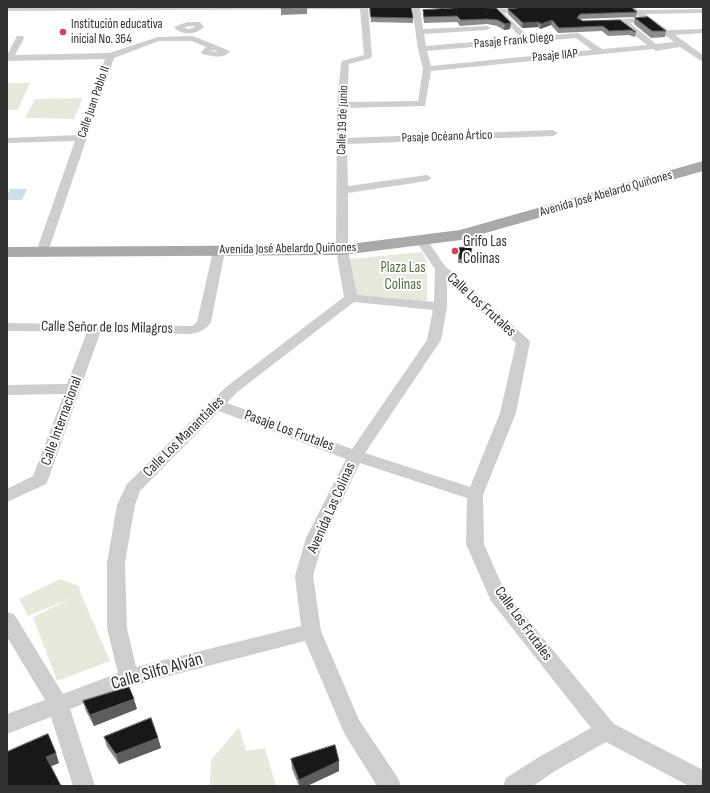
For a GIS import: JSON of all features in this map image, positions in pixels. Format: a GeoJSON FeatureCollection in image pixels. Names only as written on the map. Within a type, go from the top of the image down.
{"type":"FeatureCollection","features":[{"type":"Feature","properties":{"kind":"main road","name":"Avenida José Abelardo Quiñones"},"geometry":{"type":"LineString","coordinates":[[7,252],[342,250],[461,235],[703,166]]}},
{"type":"Feature","properties":{"kind":"street"},"geometry":{"type":"LineString","coordinates":[[7,9],[134,7],[360,7]]}},
{"type":"Feature","properties":{"kind":"street","name":"Calle 19 de Junio"},"geometry":{"type":"LineString","coordinates":[[342,250],[342,105],[345,63],[368,56],[364,7]]}},
{"type":"Feature","properties":{"kind":"street"},"geometry":{"type":"LineString","coordinates":[[421,32],[503,10],[513,11],[533,7]]}},
{"type":"Feature","properties":{"kind":"street"},"geometry":{"type":"LineString","coordinates":[[630,7],[665,33],[701,56]]}},
{"type":"Feature","properties":{"kind":"street"},"geometry":{"type":"LineString","coordinates":[[503,10],[500,13],[528,40]]}},
{"type":"Feature","properties":{"kind":"street"},"geometry":{"type":"LineString","coordinates":[[342,105],[422,104],[427,69],[422,49],[419,11]]}},
{"type":"Feature","properties":{"kind":"street"},"geometry":{"type":"LineString","coordinates":[[637,12],[703,11]]}},
{"type":"Feature","properties":{"kind":"street"},"geometry":{"type":"LineString","coordinates":[[478,17],[499,43],[516,60]]}},
{"type":"Feature","properties":{"kind":"street"},"geometry":{"type":"LineString","coordinates":[[596,23],[648,20]]}},
{"type":"Feature","properties":{"kind":"street"},"geometry":{"type":"LineString","coordinates":[[187,21],[200,27],[194,34]]}},
{"type":"Feature","properties":{"kind":"street"},"geometry":{"type":"LineString","coordinates":[[623,22],[656,48]]}},
{"type":"Feature","properties":{"kind":"street"},"geometry":{"type":"LineString","coordinates":[[665,33],[703,31]]}},
{"type":"Feature","properties":{"kind":"street","name":"Calle Juan Pablo II"},"geometry":{"type":"LineString","coordinates":[[42,252],[110,56],[158,39],[194,34],[214,47]]}},
{"type":"Feature","properties":{"kind":"street","name":"Pasaje Frank Diego"},"geometry":{"type":"LineString","coordinates":[[422,49],[578,35],[600,52]]}},
{"type":"Feature","properties":{"kind":"street"},"geometry":{"type":"LineString","coordinates":[[8,57],[20,38]]}},
{"type":"Feature","properties":{"kind":"street","name":"Pasaje IIAP"},"geometry":{"type":"LineString","coordinates":[[427,69],[656,48],[683,44]]}},
{"type":"Feature","properties":{"kind":"street"},"geometry":{"type":"LineString","coordinates":[[8,57],[110,56]]}},
{"type":"Feature","properties":{"kind":"street","name":"Pasaje Océano Ártico"},"geometry":{"type":"LineString","coordinates":[[342,141],[552,133]]}},
{"type":"Feature","properties":{"kind":"street"},"geometry":{"type":"LineString","coordinates":[[10,140],[81,138]]}},
{"type":"Feature","properties":{"kind":"street"},"geometry":{"type":"LineString","coordinates":[[342,190],[427,178]]}},
{"type":"Feature","properties":{"kind":"street"},"geometry":{"type":"LineString","coordinates":[[421,240],[441,269]]}},
{"type":"Feature","properties":{"kind":"street"},"geometry":{"type":"LineString","coordinates":[[342,250],[351,298],[440,307]]}},
{"type":"Feature","properties":{"kind":"street","name":"Calle Señor de los Milagros"},"geometry":{"type":"LineString","coordinates":[[7,327],[198,329],[204,322],[219,251]]}},
{"type":"Feature","properties":{"kind":"street","name":"Avenida Las Colinas"},"geometry":{"type":"LineString","coordinates":[[390,786],[351,726],[311,631],[304,576],[315,538],[355,456],[434,340],[440,307],[441,269]]}},
{"type":"Feature","properties":{"kind":"street","name":"Calle Los Frutales"},"geometry":{"type":"LineString","coordinates":[[441,269],[523,342],[508,413],[475,495],[475,544],[498,596],[606,731],[703,782]]}},
{"type":"Feature","properties":{"kind":"street","name":"Calle Los Manantiales"},"geometry":{"type":"LineString","coordinates":[[129,678],[117,628],[116,563],[126,505],[133,488],[231,390],[351,298]]}},
{"type":"Feature","properties":{"kind":"street","name":"Calle Internacional"},"geometry":{"type":"LineString","coordinates":[[7,496],[40,480],[95,328]]}},
{"type":"Feature","properties":{"kind":"street"},"geometry":{"type":"LineString","coordinates":[[7,390],[74,389]]}},
{"type":"Feature","properties":{"kind":"street","name":"Pasaje Los Frutales"},"geometry":{"type":"LineString","coordinates":[[217,405],[355,456],[475,495]]}},
{"type":"Feature","properties":{"kind":"street"},"geometry":{"type":"LineString","coordinates":[[7,620],[58,704],[84,786]]}},
{"type":"Feature","properties":{"kind":"street","name":"Calle Silfo Alván"},"geometry":{"type":"LineString","coordinates":[[7,724],[129,678],[311,631]]}},
{"type":"Feature","properties":{"kind":"street"},"geometry":{"type":"LineString","coordinates":[[514,786],[547,764],[606,731]]}},
{"type":"Feature","properties":{"kind":"green space"},"geometry":{"type":"Polygon","coordinates":[[[7,83],[30,83],[18,110],[7,110],[7,83]]]}},
{"type":"Feature","properties":{"kind":"green space"},"geometry":{"type":"Polygon","coordinates":[[[83,98],[74,119],[25,118],[35,99],[83,98]]]}},
{"type":"Feature","properties":{"kind":"green space","name":"Plaza Las Colinas"},"geometry":{"type":"Polygon","coordinates":[[[422,252],[427,261],[427,302],[346,295],[339,260],[422,252]]]}},
{"type":"Feature","properties":{"kind":"green space"},"geometry":{"type":"Polygon","coordinates":[[[60,579],[79,586],[81,594],[110,661],[57,681],[33,617],[72,598],[28,616],[19,599],[60,579]]]}},
{"type":"Feature","properties":{"kind":"green space"},"geometry":{"type":"Polygon","coordinates":[[[239,727],[246,751],[265,748],[276,786],[210,786],[211,760],[239,727]]]}},
{"type":"Feature","properties":{"kind":"water"},"geometry":{"type":"Polygon","coordinates":[[[10,189],[27,189],[22,200],[7,200],[10,189]]]}},
{"type":"Feature","properties":{"kind":"building"},"geometry":{"type":"Polygon","coordinates":[[[281,7],[307,7],[281,8],[281,7]]]}},
{"type":"Feature","properties":{"kind":"building"},"geometry":{"type":"Polygon","coordinates":[[[370,7],[411,7],[413,18],[371,17],[370,7]]]}},
{"type":"Feature","properties":{"kind":"building"},"geometry":{"type":"Polygon","coordinates":[[[469,7],[496,8],[511,23],[505,24],[498,20],[487,19],[461,20],[457,16],[424,17],[423,10],[469,7]]]}},
{"type":"Feature","properties":{"kind":"building"},"geometry":{"type":"Polygon","coordinates":[[[526,7],[631,7],[637,12],[580,14],[577,18],[583,21],[620,20],[636,32],[630,30],[609,31],[603,26],[559,28],[552,20],[541,24],[538,22],[523,23],[508,9],[526,7]]]}},
{"type":"Feature","properties":{"kind":"building"},"geometry":{"type":"Polygon","coordinates":[[[648,17],[666,31],[652,31],[635,18],[648,17]]]}},
{"type":"Feature","properties":{"kind":"building"},"geometry":{"type":"Polygon","coordinates":[[[472,246],[470,259],[459,259],[459,248],[472,246]]]}},
{"type":"Feature","properties":{"kind":"building"},"geometry":{"type":"Polygon","coordinates":[[[129,687],[134,699],[90,715],[83,701],[129,687]]]}},
{"type":"Feature","properties":{"kind":"building"},"geometry":{"type":"Polygon","coordinates":[[[151,718],[158,738],[116,754],[104,737],[151,718]]]}},
{"type":"Feature","properties":{"kind":"building"},"geometry":{"type":"Polygon","coordinates":[[[48,734],[56,753],[46,757],[61,786],[7,786],[7,752],[48,734]]]}},
{"type":"Feature","properties":{"kind":"building"},"geometry":{"type":"Polygon","coordinates":[[[335,745],[339,761],[299,780],[291,759],[335,745]]]}},
{"type":"Feature","properties":{"kind":"place","name":"Institución educativa inicial No. 364"},"geometry":{"type":"Point","coordinates":[63,32]}},
{"type":"Feature","properties":{"kind":"place","name":"Grifo Las Colinas"},"geometry":{"type":"Point","coordinates":[455,251]}}]}
